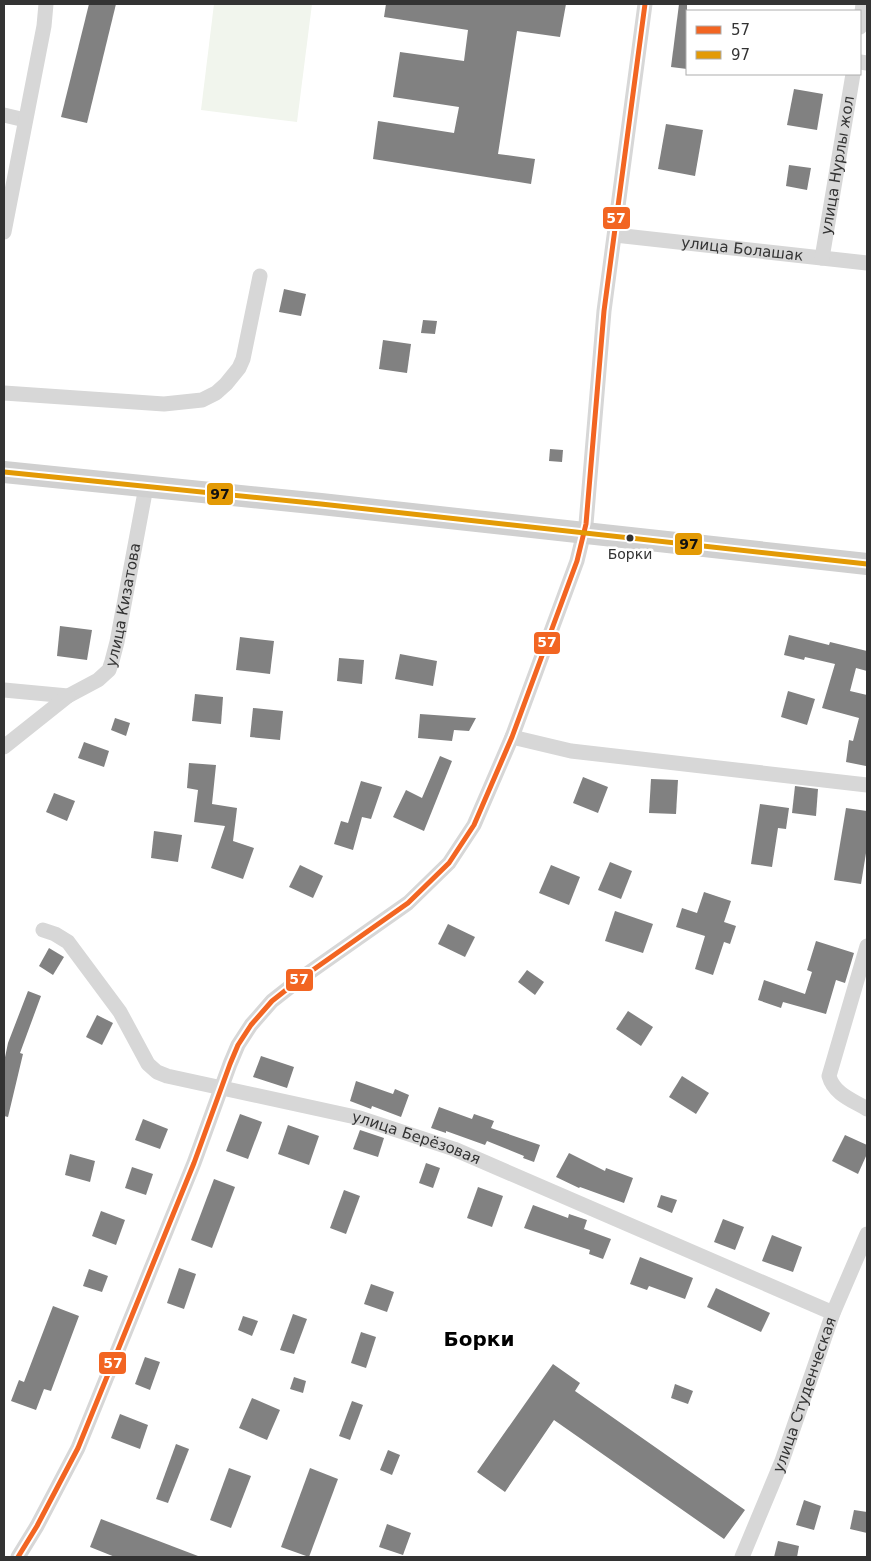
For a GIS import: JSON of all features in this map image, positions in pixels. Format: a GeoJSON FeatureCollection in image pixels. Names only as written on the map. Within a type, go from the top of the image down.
{"type":"FeatureCollection","features":[{"type":"Feature","properties":{"kind":"main road"},"geometry":{"type":"LineString","coordinates":[[4,472],[320,504],[867,564]]}},
{"type":"Feature","properties":{"kind":"street"},"geometry":{"type":"LineString","coordinates":[[4,232],[44,26],[46,4]]}},
{"type":"Feature","properties":{"kind":"street"},"geometry":{"type":"LineString","coordinates":[[18,1557],[37,1526],[78,1448],[194,1164],[238,1045],[251,1025],[272,1001],[408,903],[449,863],[474,825],[512,737],[577,561],[586,524],[604,311],[646,4]]}},
{"type":"Feature","properties":{"kind":"street","name":"улица Нурлы жол"},"geometry":{"type":"LineString","coordinates":[[822,258],[854,75]]}},
{"type":"Feature","properties":{"kind":"street"},"geometry":{"type":"LineString","coordinates":[[4,115],[26,120]]}},
{"type":"Feature","properties":{"kind":"street","name":"улица Болашак"},"geometry":{"type":"LineString","coordinates":[[615,235],[867,263]]}},
{"type":"Feature","properties":{"kind":"street"},"geometry":{"type":"LineString","coordinates":[[4,392],[164,404],[202,400],[216,393],[239,368],[243,359],[260,276]]}},
{"type":"Feature","properties":{"kind":"street","name":"улица Кизатова"},"geometry":{"type":"LineString","coordinates":[[4,746],[68,696],[98,680],[109,670],[146,487]]}},
{"type":"Feature","properties":{"kind":"street"},"geometry":{"type":"LineString","coordinates":[[4,690],[68,696]]}},
{"type":"Feature","properties":{"kind":"street"},"geometry":{"type":"LineString","coordinates":[[512,737],[571,751],[867,785]]}},
{"type":"Feature","properties":{"kind":"street","name":"улица Берёзовая"},"geometry":{"type":"LineString","coordinates":[[43,930],[68,942],[120,1012],[148,1064],[157,1072],[167,1076],[360,1118],[454,1149],[833,1313]]}},
{"type":"Feature","properties":{"kind":"street"},"geometry":{"type":"LineString","coordinates":[[867,946],[829,1076],[831,1084],[838,1092],[867,1109]]}},
{"type":"Feature","properties":{"kind":"street","name":"улица Студенческая"},"geometry":{"type":"LineString","coordinates":[[742,1557],[782,1461],[833,1313],[867,1234]]}},
{"type":"Feature","properties":{"kind":"shaded area"},"geometry":{"type":"Polygon","coordinates":[[[214,4],[312,4],[297,122],[201,110],[214,4]]]}},
{"type":"Feature","properties":{"kind":"building"},"geometry":{"type":"Polygon","coordinates":[[[89,4],[116,4],[87,123],[61,117],[89,4]]]}},
{"type":"Feature","properties":{"kind":"building"},"geometry":{"type":"Polygon","coordinates":[[[386,4],[566,4],[560,37],[517,31],[498,154],[535,159],[531,184],[373,159],[378,121],[454,133],[459,107],[393,97],[400,52],[464,61],[468,30],[384,17],[386,4]]]}},
{"type":"Feature","properties":{"kind":"building"},"geometry":{"type":"Polygon","coordinates":[[[679,4],[687,4],[686,69],[671,67],[679,4]]]}},
{"type":"Feature","properties":{"kind":"building"},"geometry":{"type":"Polygon","coordinates":[[[794,89],[823,94],[817,130],[787,125],[794,89]]]}},
{"type":"Feature","properties":{"kind":"building"},"geometry":{"type":"Polygon","coordinates":[[[666,124],[703,130],[695,176],[658,169],[666,124]]]}},
{"type":"Feature","properties":{"kind":"building"},"geometry":{"type":"Polygon","coordinates":[[[789,165],[811,168],[807,190],[786,186],[789,165]]]}},
{"type":"Feature","properties":{"kind":"building"},"geometry":{"type":"Polygon","coordinates":[[[284,289],[306,294],[301,316],[279,312],[284,289]]]}},
{"type":"Feature","properties":{"kind":"building"},"geometry":{"type":"Polygon","coordinates":[[[423,320],[437,321],[435,334],[421,333],[423,320]]]}},
{"type":"Feature","properties":{"kind":"building"},"geometry":{"type":"Polygon","coordinates":[[[383,340],[411,344],[407,373],[379,369],[383,340]]]}},
{"type":"Feature","properties":{"kind":"building"},"geometry":{"type":"Polygon","coordinates":[[[550,449],[563,450],[562,462],[549,461],[550,449]]]}},
{"type":"Feature","properties":{"kind":"building"},"geometry":{"type":"Polygon","coordinates":[[[60,626],[92,630],[87,660],[57,656],[60,626]]]}},
{"type":"Feature","properties":{"kind":"building"},"geometry":{"type":"Polygon","coordinates":[[[789,635],[829,645],[830,642],[867,651],[867,671],[856,668],[850,691],[867,695],[866,766],[846,762],[849,740],[853,741],[859,718],[822,708],[835,664],[805,657],[804,660],[784,655],[789,635]]]}},
{"type":"Feature","properties":{"kind":"building"},"geometry":{"type":"Polygon","coordinates":[[[240,637],[274,641],[270,674],[236,670],[240,637]]]}},
{"type":"Feature","properties":{"kind":"building"},"geometry":{"type":"Polygon","coordinates":[[[400,654],[437,661],[433,686],[395,679],[400,654]]]}},
{"type":"Feature","properties":{"kind":"building"},"geometry":{"type":"Polygon","coordinates":[[[339,658],[364,660],[362,684],[337,681],[339,658]]]}},
{"type":"Feature","properties":{"kind":"building"},"geometry":{"type":"Polygon","coordinates":[[[788,691],[815,699],[807,725],[781,717],[788,691]]]}},
{"type":"Feature","properties":{"kind":"building"},"geometry":{"type":"Polygon","coordinates":[[[195,694],[223,697],[221,724],[192,721],[195,694]]]}},
{"type":"Feature","properties":{"kind":"building"},"geometry":{"type":"Polygon","coordinates":[[[253,708],[283,711],[280,740],[250,737],[253,708]]]}},
{"type":"Feature","properties":{"kind":"building"},"geometry":{"type":"Polygon","coordinates":[[[420,714],[476,718],[469,731],[454,730],[452,741],[418,738],[420,714]]]}},
{"type":"Feature","properties":{"kind":"building"},"geometry":{"type":"Polygon","coordinates":[[[115,718],[130,723],[126,736],[111,730],[115,718]]]}},
{"type":"Feature","properties":{"kind":"building"},"geometry":{"type":"Polygon","coordinates":[[[84,742],[109,751],[104,767],[78,758],[84,742]]]}},
{"type":"Feature","properties":{"kind":"building"},"geometry":{"type":"Polygon","coordinates":[[[440,756],[452,761],[424,831],[393,817],[406,790],[422,798],[440,756]]]}},
{"type":"Feature","properties":{"kind":"building"},"geometry":{"type":"Polygon","coordinates":[[[189,763],[216,765],[212,804],[237,808],[233,841],[254,848],[243,879],[211,868],[225,826],[194,822],[198,790],[187,788],[189,763]]]}},
{"type":"Feature","properties":{"kind":"building"},"geometry":{"type":"Polygon","coordinates":[[[583,777],[608,787],[598,813],[573,803],[583,777]]]}},
{"type":"Feature","properties":{"kind":"building"},"geometry":{"type":"Polygon","coordinates":[[[651,779],[678,780],[676,814],[649,813],[651,779]]]}},
{"type":"Feature","properties":{"kind":"building"},"geometry":{"type":"Polygon","coordinates":[[[361,781],[382,787],[371,819],[362,817],[353,850],[334,844],[341,821],[348,823],[361,781]]]}},
{"type":"Feature","properties":{"kind":"building"},"geometry":{"type":"Polygon","coordinates":[[[795,786],[818,789],[816,816],[792,813],[795,786]]]}},
{"type":"Feature","properties":{"kind":"building"},"geometry":{"type":"Polygon","coordinates":[[[54,793],[75,801],[67,821],[46,812],[54,793]]]}},
{"type":"Feature","properties":{"kind":"building"},"geometry":{"type":"Polygon","coordinates":[[[760,804],[789,808],[786,829],[778,828],[772,867],[751,864],[760,804]]]}},
{"type":"Feature","properties":{"kind":"building"},"geometry":{"type":"Polygon","coordinates":[[[846,808],[867,811],[867,847],[861,884],[834,880],[846,808]]]}},
{"type":"Feature","properties":{"kind":"building"},"geometry":{"type":"Polygon","coordinates":[[[154,831],[182,835],[178,862],[151,858],[154,831]]]}},
{"type":"Feature","properties":{"kind":"building"},"geometry":{"type":"Polygon","coordinates":[[[610,862],[632,871],[621,899],[598,890],[610,862]]]}},
{"type":"Feature","properties":{"kind":"building"},"geometry":{"type":"Polygon","coordinates":[[[300,865],[323,876],[313,898],[289,887],[300,865]]]}},
{"type":"Feature","properties":{"kind":"building"},"geometry":{"type":"Polygon","coordinates":[[[551,865],[580,877],[569,905],[539,893],[551,865]]]}},
{"type":"Feature","properties":{"kind":"building"},"geometry":{"type":"Polygon","coordinates":[[[704,892],[731,901],[724,922],[736,926],[730,944],[724,942],[713,975],[695,969],[705,936],[676,927],[682,908],[697,913],[704,892]]]}},
{"type":"Feature","properties":{"kind":"building"},"geometry":{"type":"Polygon","coordinates":[[[615,911],[653,924],[643,953],[605,941],[615,911]]]}},
{"type":"Feature","properties":{"kind":"building"},"geometry":{"type":"Polygon","coordinates":[[[448,924],[475,937],[465,957],[438,944],[448,924]]]}},
{"type":"Feature","properties":{"kind":"building"},"geometry":{"type":"Polygon","coordinates":[[[816,941],[854,953],[845,983],[836,980],[826,1014],[783,1002],[781,1008],[758,1000],[764,980],[805,994],[812,972],[807,970],[816,941]]]}},
{"type":"Feature","properties":{"kind":"building"},"geometry":{"type":"Polygon","coordinates":[[[49,948],[64,957],[53,975],[39,966],[49,948]]]}},
{"type":"Feature","properties":{"kind":"building"},"geometry":{"type":"Polygon","coordinates":[[[527,970],[544,982],[535,995],[518,982],[527,970]]]}},
{"type":"Feature","properties":{"kind":"building"},"geometry":{"type":"Polygon","coordinates":[[[28,991],[41,996],[20,1053],[23,1054],[8,1117],[4,1116],[4,1062],[8,1043],[28,991]]]}},
{"type":"Feature","properties":{"kind":"building"},"geometry":{"type":"Polygon","coordinates":[[[628,1011],[653,1027],[641,1046],[616,1029],[628,1011]]]}},
{"type":"Feature","properties":{"kind":"building"},"geometry":{"type":"Polygon","coordinates":[[[97,1015],[113,1023],[102,1045],[86,1037],[97,1015]]]}},
{"type":"Feature","properties":{"kind":"building"},"geometry":{"type":"Polygon","coordinates":[[[261,1056],[294,1067],[287,1088],[253,1077],[261,1056]]]}},
{"type":"Feature","properties":{"kind":"building"},"geometry":{"type":"Polygon","coordinates":[[[682,1076],[709,1093],[696,1114],[669,1097],[682,1076]]]}},
{"type":"Feature","properties":{"kind":"building"},"geometry":{"type":"Polygon","coordinates":[[[356,1081],[393,1094],[395,1089],[409,1095],[401,1117],[372,1106],[371,1109],[350,1101],[356,1081]]]}},
{"type":"Feature","properties":{"kind":"building"},"geometry":{"type":"Polygon","coordinates":[[[439,1107],[472,1119],[474,1114],[494,1121],[491,1128],[540,1145],[534,1162],[487,1141],[485,1145],[446,1131],[446,1133],[431,1128],[439,1107]]]}},
{"type":"Feature","properties":{"kind":"building"},"geometry":{"type":"Polygon","coordinates":[[[240,1114],[262,1122],[248,1159],[226,1151],[240,1114]]]}},
{"type":"Feature","properties":{"kind":"building"},"geometry":{"type":"Polygon","coordinates":[[[143,1119],[168,1129],[160,1149],[135,1140],[143,1119]]]}},
{"type":"Feature","properties":{"kind":"building"},"geometry":{"type":"Polygon","coordinates":[[[288,1125],[319,1136],[309,1165],[278,1154],[288,1125]]]}},
{"type":"Feature","properties":{"kind":"building"},"geometry":{"type":"Polygon","coordinates":[[[360,1130],[384,1138],[378,1157],[353,1149],[360,1130]]]}},
{"type":"Feature","properties":{"kind":"building"},"geometry":{"type":"Polygon","coordinates":[[[845,1135],[867,1145],[867,1154],[858,1174],[832,1161],[845,1135]]]}},
{"type":"Feature","properties":{"kind":"building"},"geometry":{"type":"Polygon","coordinates":[[[569,1153],[605,1171],[606,1168],[633,1178],[624,1203],[579,1188],[556,1177],[569,1153]]]}},
{"type":"Feature","properties":{"kind":"building"},"geometry":{"type":"Polygon","coordinates":[[[70,1154],[95,1161],[90,1182],[65,1175],[70,1154]]]}},
{"type":"Feature","properties":{"kind":"building"},"geometry":{"type":"Polygon","coordinates":[[[426,1163],[440,1168],[433,1188],[419,1183],[426,1163]]]}},
{"type":"Feature","properties":{"kind":"building"},"geometry":{"type":"Polygon","coordinates":[[[132,1167],[153,1174],[146,1195],[125,1188],[132,1167]]]}},
{"type":"Feature","properties":{"kind":"building"},"geometry":{"type":"Polygon","coordinates":[[[214,1179],[235,1187],[212,1248],[191,1240],[214,1179]]]}},
{"type":"Feature","properties":{"kind":"building"},"geometry":{"type":"Polygon","coordinates":[[[478,1187],[503,1196],[492,1227],[467,1218],[478,1187]]]}},
{"type":"Feature","properties":{"kind":"building"},"geometry":{"type":"Polygon","coordinates":[[[344,1190],[360,1196],[346,1234],[330,1228],[344,1190]]]}},
{"type":"Feature","properties":{"kind":"building"},"geometry":{"type":"Polygon","coordinates":[[[661,1195],[677,1200],[672,1213],[657,1207],[661,1195]]]}},
{"type":"Feature","properties":{"kind":"building"},"geometry":{"type":"Polygon","coordinates":[[[533,1205],[568,1218],[569,1214],[587,1220],[584,1229],[611,1239],[603,1259],[589,1254],[590,1250],[524,1228],[533,1205]]]}},
{"type":"Feature","properties":{"kind":"building"},"geometry":{"type":"Polygon","coordinates":[[[101,1211],[125,1220],[116,1245],[92,1236],[101,1211]]]}},
{"type":"Feature","properties":{"kind":"building"},"geometry":{"type":"Polygon","coordinates":[[[723,1219],[744,1227],[735,1250],[714,1242],[723,1219]]]}},
{"type":"Feature","properties":{"kind":"building"},"geometry":{"type":"Polygon","coordinates":[[[772,1235],[802,1247],[793,1272],[762,1261],[772,1235]]]}},
{"type":"Feature","properties":{"kind":"building"},"geometry":{"type":"Polygon","coordinates":[[[640,1257],[693,1278],[685,1299],[649,1286],[647,1290],[630,1284],[640,1257]]]}},
{"type":"Feature","properties":{"kind":"building"},"geometry":{"type":"Polygon","coordinates":[[[179,1268],[196,1274],[184,1309],[167,1303],[179,1268]]]}},
{"type":"Feature","properties":{"kind":"building"},"geometry":{"type":"Polygon","coordinates":[[[89,1269],[108,1276],[102,1292],[83,1286],[89,1269]]]}},
{"type":"Feature","properties":{"kind":"building"},"geometry":{"type":"Polygon","coordinates":[[[371,1284],[394,1292],[387,1312],[364,1304],[371,1284]]]}},
{"type":"Feature","properties":{"kind":"building"},"geometry":{"type":"Polygon","coordinates":[[[716,1288],[770,1313],[761,1332],[707,1307],[716,1288]]]}},
{"type":"Feature","properties":{"kind":"building"},"geometry":{"type":"Polygon","coordinates":[[[53,1306],[79,1316],[51,1391],[44,1389],[36,1410],[11,1401],[19,1380],[24,1382],[53,1306]]]}},
{"type":"Feature","properties":{"kind":"building"},"geometry":{"type":"Polygon","coordinates":[[[293,1314],[307,1319],[294,1354],[280,1350],[293,1314]]]}},
{"type":"Feature","properties":{"kind":"building"},"geometry":{"type":"Polygon","coordinates":[[[243,1316],[258,1321],[252,1336],[238,1330],[243,1316]]]}},
{"type":"Feature","properties":{"kind":"building"},"geometry":{"type":"Polygon","coordinates":[[[361,1332],[376,1337],[366,1368],[351,1363],[361,1332]]]}},
{"type":"Feature","properties":{"kind":"building"},"geometry":{"type":"Polygon","coordinates":[[[145,1357],[160,1362],[150,1390],[135,1384],[145,1357]]]}},
{"type":"Feature","properties":{"kind":"building"},"geometry":{"type":"Polygon","coordinates":[[[553,1364],[580,1383],[575,1391],[745,1510],[724,1539],[554,1420],[505,1492],[477,1472],[553,1364]]]}},
{"type":"Feature","properties":{"kind":"building"},"geometry":{"type":"Polygon","coordinates":[[[294,1377],[306,1381],[303,1393],[290,1389],[294,1377]]]}},
{"type":"Feature","properties":{"kind":"building"},"geometry":{"type":"Polygon","coordinates":[[[675,1384],[693,1391],[688,1404],[671,1398],[675,1384]]]}},
{"type":"Feature","properties":{"kind":"building"},"geometry":{"type":"Polygon","coordinates":[[[252,1398],[280,1410],[267,1440],[239,1428],[252,1398]]]}},
{"type":"Feature","properties":{"kind":"building"},"geometry":{"type":"Polygon","coordinates":[[[352,1401],[363,1405],[350,1440],[339,1436],[352,1401]]]}},
{"type":"Feature","properties":{"kind":"building"},"geometry":{"type":"Polygon","coordinates":[[[120,1414],[148,1425],[140,1449],[111,1438],[120,1414]]]}},
{"type":"Feature","properties":{"kind":"building"},"geometry":{"type":"Polygon","coordinates":[[[176,1444],[189,1449],[168,1503],[156,1499],[176,1444]]]}},
{"type":"Feature","properties":{"kind":"building"},"geometry":{"type":"Polygon","coordinates":[[[388,1450],[400,1455],[392,1475],[380,1470],[388,1450]]]}},
{"type":"Feature","properties":{"kind":"building"},"geometry":{"type":"Polygon","coordinates":[[[229,1468],[251,1476],[231,1528],[210,1520],[229,1468]]]}},
{"type":"Feature","properties":{"kind":"building"},"geometry":{"type":"Polygon","coordinates":[[[310,1468],[338,1479],[309,1557],[281,1547],[310,1468]]]}},
{"type":"Feature","properties":{"kind":"building"},"geometry":{"type":"Polygon","coordinates":[[[804,1500],[821,1506],[814,1530],[796,1525],[804,1500]]]}},
{"type":"Feature","properties":{"kind":"building"},"geometry":{"type":"Polygon","coordinates":[[[854,1510],[867,1512],[867,1533],[850,1529],[854,1510]]]}},
{"type":"Feature","properties":{"kind":"building"},"geometry":{"type":"Polygon","coordinates":[[[101,1519],[198,1556],[115,1557],[90,1547],[101,1519]]]}},
{"type":"Feature","properties":{"kind":"building"},"geometry":{"type":"Polygon","coordinates":[[[387,1524],[411,1533],[403,1555],[379,1547],[387,1524]]]}},
{"type":"Feature","properties":{"kind":"building"},"geometry":{"type":"Polygon","coordinates":[[[778,1541],[799,1546],[797,1557],[774,1557],[778,1541]]]}},
{"type":"Feature","properties":{"kind":"transit line","name":"57"},"geometry":{"type":"LineString","coordinates":[[18,1557],[37,1526],[78,1448],[194,1163],[238,1045],[251,1025],[272,1001],[408,903],[449,863],[474,825],[512,737],[577,561],[586,524],[604,311],[645,4]]}},
{"type":"Feature","properties":{"kind":"transit line","name":"97"},"geometry":{"type":"LineString","coordinates":[[4,472],[321,504],[867,564]]}},
{"type":"Feature","properties":{"kind":"place","name":"Борки"},"geometry":{"type":"Point","coordinates":[630,538]}},
{"type":"Feature","properties":{"kind":"district","name":"Борки"},"geometry":{"type":"Point","coordinates":[479,1339]}}]}
